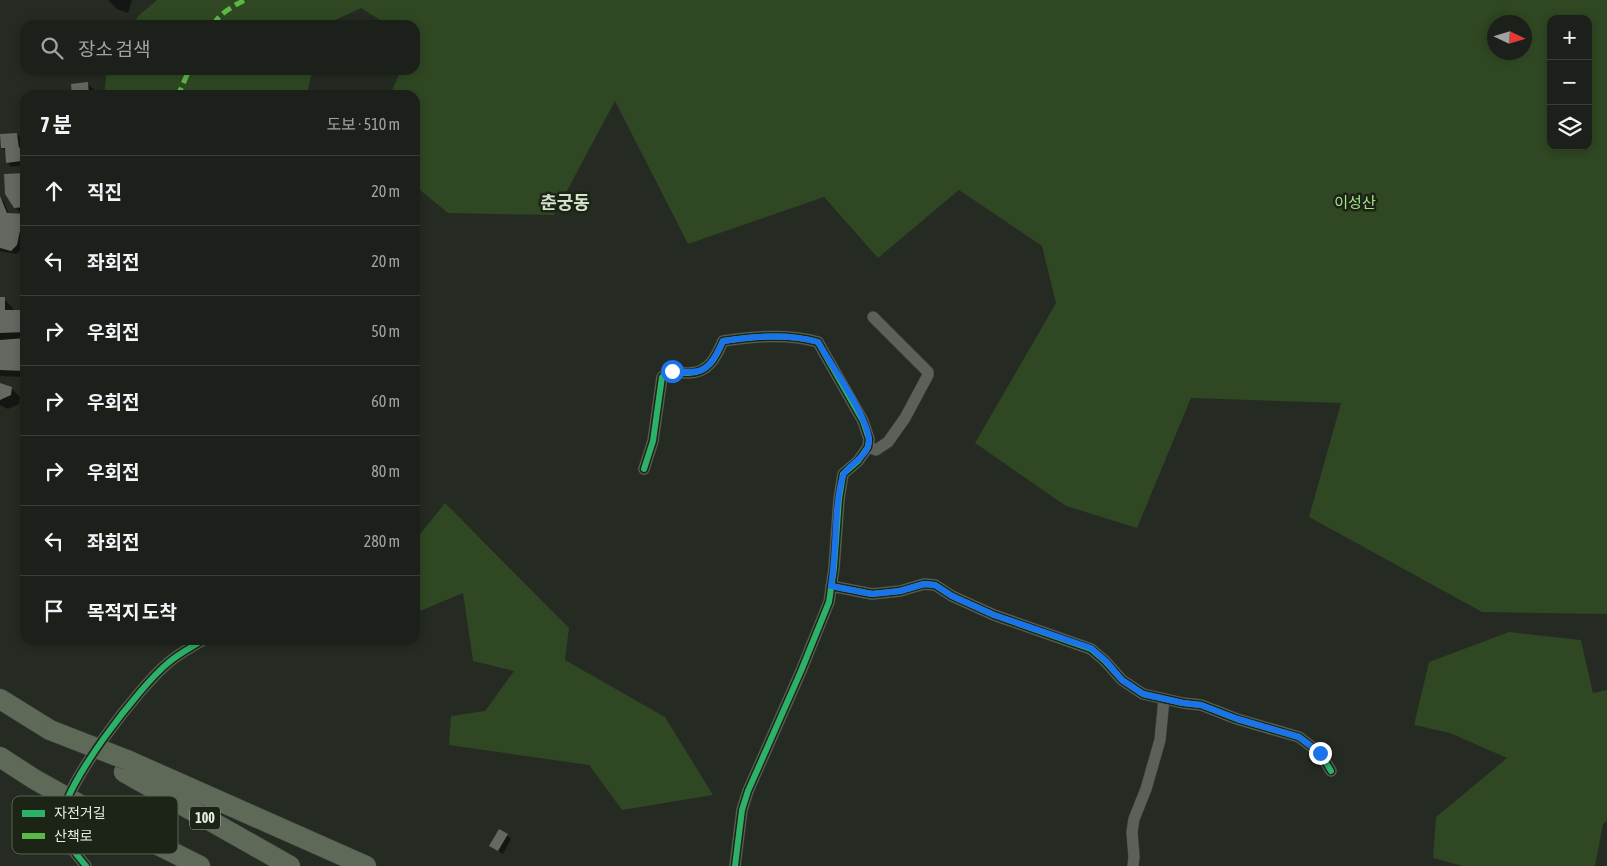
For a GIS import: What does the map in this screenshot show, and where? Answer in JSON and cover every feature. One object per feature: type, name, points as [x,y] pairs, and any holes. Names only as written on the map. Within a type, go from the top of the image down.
[{"type":"highway","name":"100","points":[[0,699],[50,730],[123,765],[174,796]]},
{"type":"highway","points":[[0,757],[64,796]]},
{"type":"highway","points":[[123,765],[366,866]]},
{"type":"highway","name":"100","points":[[178,798],[290,866]]},
{"type":"highway","points":[[176,854],[200,866]]},
{"type":"street","points":[[868,447],[876,450],[888,442],[905,418],[928,375],[928,372],[873,317]]},
{"type":"street","points":[[644,470],[653,441],[662,377],[672,371],[689,373],[702,371],[714,361],[723,341],[752,337],[805,338],[818,342],[863,421],[869,439],[868,447],[858,461],[843,474],[838,499],[834,568],[829,602],[748,791],[742,810],[735,866]]},
{"type":"street","points":[[831,586],[872,594],[900,591],[924,584],[935,585],[952,596],[994,615],[1091,648],[1106,661],[1122,680],[1143,694],[1201,705],[1238,719],[1299,737],[1320,753],[1331,771]]},
{"type":"street","points":[[68,796],[80,773],[144,689],[168,663],[195,645]]},
{"type":"street","points":[[1133,866],[1132,832],[1134,819],[1146,789],[1160,740],[1164,699]]},
{"type":"street","points":[[76,854],[86,866]]},
{"type":"green space","name":"이성산","points":[[157,0],[1607,0],[1607,614],[1482,612],[1309,517],[1341,403],[1191,398],[1137,528],[1066,506],[975,443],[1056,303],[1042,246],[959,190],[878,258],[824,197],[688,244],[615,101],[554,215],[448,213],[420,190],[420,90],[392,90],[399,75],[420,75],[420,20],[380,20],[361,8],[335,20],[136,20]]},
{"type":"green space","points":[[106,75],[311,75],[308,90],[105,90]]},
{"type":"green space","points":[[445,503],[569,628],[565,660],[665,717],[713,795],[622,810],[589,765],[449,745],[451,716],[485,711],[514,671],[473,661],[463,593],[420,611],[421,533]]},
{"type":"green space","points":[[1509,632],[1581,640],[1593,693],[1607,690],[1607,821],[1603,824],[1595,866],[1463,866],[1433,858],[1436,817],[1507,758],[1450,733],[1414,725],[1429,662]]},
{"type":"building","points":[[88,82],[89,90],[72,90],[71,84]]},
{"type":"building","points":[[17,133],[20,161],[6,163],[5,148],[1,148],[0,134]]},
{"type":"building","points":[[20,173],[20,207],[14,208],[5,194],[4,174]]},
{"type":"building","points":[[0,196],[7,213],[20,214],[20,231],[17,245],[11,251],[0,248]]},
{"type":"building","points":[[0,297],[5,297],[5,310],[20,310],[20,332],[0,333]]},
{"type":"building","points":[[20,338],[20,371],[0,370],[0,340]]},
{"type":"building","points":[[0,383],[12,387],[11,395],[0,400]]},
{"type":"building","points":[[499,829],[508,834],[498,851],[489,846]]},
{"type":"marked path","points":[[217,20],[231,7],[245,0]]},
{"type":"marked path","points":[[180,90],[187,75]]},
{"type":"cycle path","points":[[644,469],[653,441],[662,377],[672,372],[688,373],[701,370],[711,363],[723,341],[735,339],[783,336],[818,342],[863,421],[869,439],[868,447],[858,461],[843,474],[829,602],[748,791],[742,810],[735,866]]},
{"type":"cycle path","points":[[831,586],[872,594],[900,591],[924,584],[935,585],[952,596],[994,615],[1091,649],[1122,680],[1143,694],[1201,705],[1237,719],[1299,737],[1320,753],[1331,771]]},
{"type":"cycle path","points":[[69,796],[88,761],[104,737],[140,692],[172,660],[195,645]]},
{"type":"cycle path","points":[[77,854],[86,866]]},
{"type":"district","name":"춘궁동","points":[[565,202]]},
{"type":"route","points":[[672,371],[689,373],[702,371],[714,361],[723,341],[752,337],[786,337],[805,338],[818,342],[852,400],[863,421],[869,439],[868,447],[858,461],[843,474],[838,499],[834,568],[831,586],[872,594],[900,591],[924,584],[935,585],[952,596],[994,615],[1091,648],[1106,661],[1122,680],[1143,694],[1201,705],[1238,719],[1299,737],[1320,753]]}]
